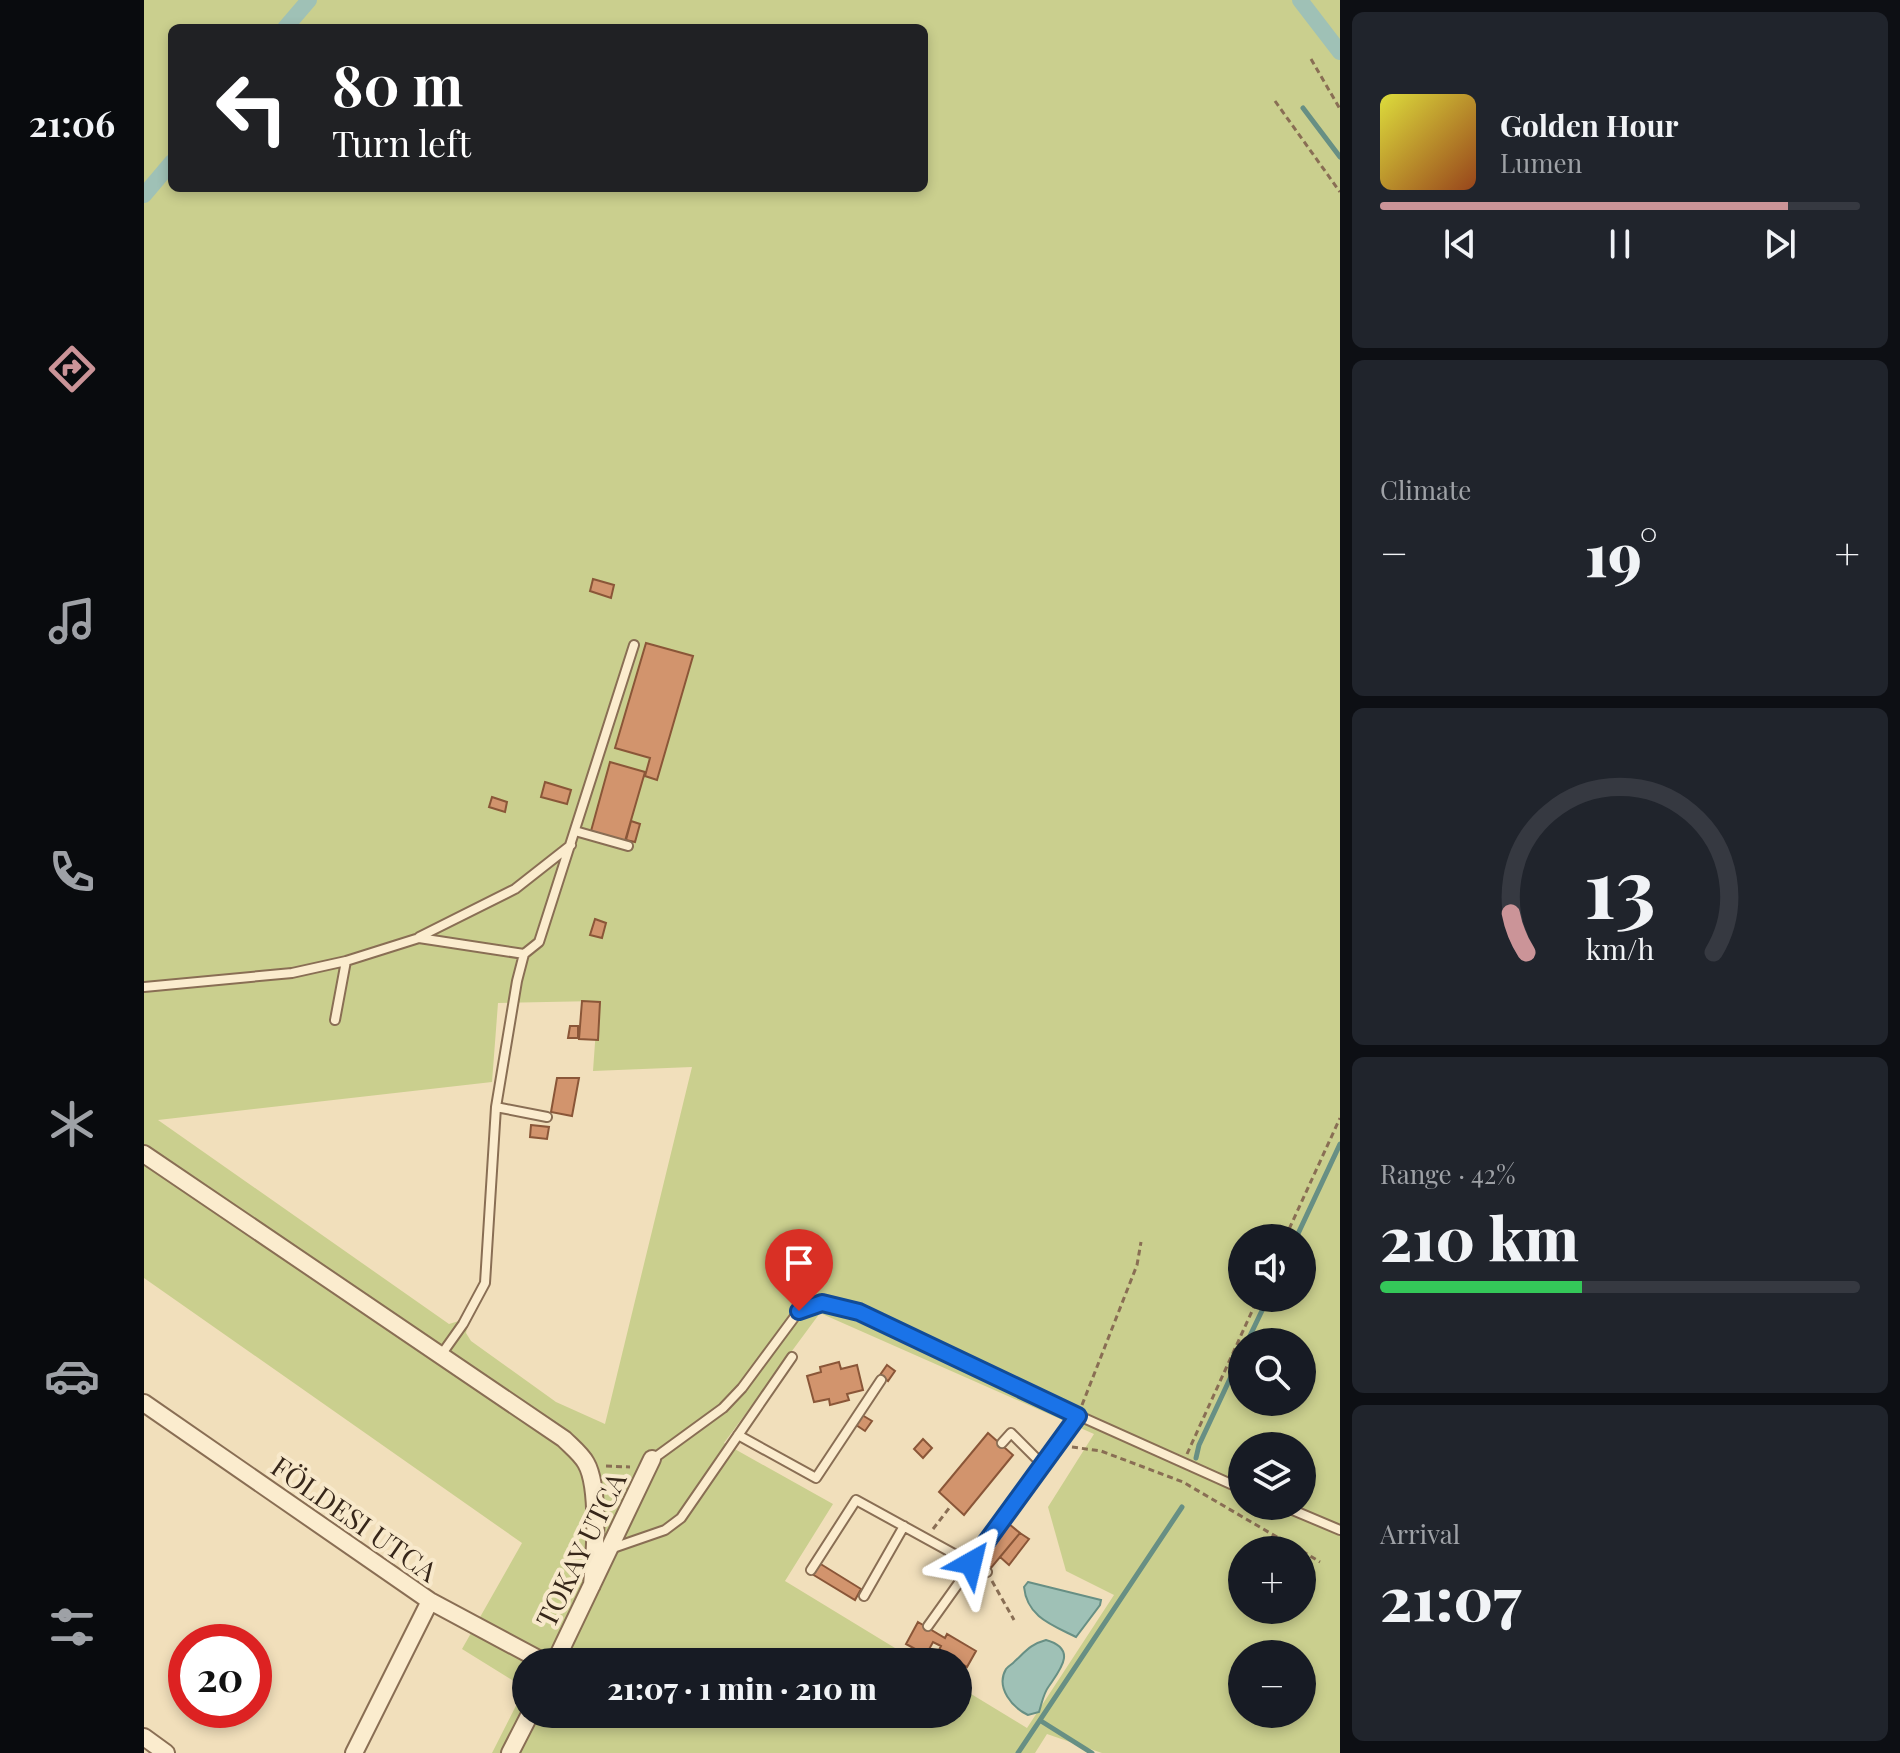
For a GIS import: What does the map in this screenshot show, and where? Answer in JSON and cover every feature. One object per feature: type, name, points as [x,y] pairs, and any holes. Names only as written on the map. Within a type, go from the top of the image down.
[{"type":"street","points":[[144,1154],[564,1439],[579,1453],[591,1474],[593,1487],[596,1552],[592,1585]]},
{"type":"street","name":"FÖLDESI UTCA","points":[[144,1403],[430,1601],[518,1648]]},
{"type":"street","name":"TOKAY UTCA","points":[[562,1648],[652,1459]]},
{"type":"street","points":[[354,1753],[430,1601]]},
{"type":"street","points":[[510,1753],[523,1728]]},
{"type":"street","points":[[144,1737],[166,1753]]},
{"type":"lane","points":[[440,1356],[463,1324],[485,1283],[496,1107],[524,954],[539,942],[634,645]]},
{"type":"lane","points":[[575,831],[628,846]]},
{"type":"lane","points":[[144,987],[292,973],[346,961],[419,938],[515,889],[571,844]]},
{"type":"lane","points":[[419,938],[524,954]]},
{"type":"lane","points":[[335,1020],[346,961]]},
{"type":"lane","points":[[496,1107],[547,1117]]},
{"type":"lane","points":[[652,1459],[723,1408],[742,1388],[793,1318],[805,1307],[822,1303],[859,1312],[1228,1483]]},
{"type":"lane","points":[[610,1549],[674,1525],[792,1357]]},
{"type":"lane","points":[[738,1435],[816,1478],[881,1380]]},
{"type":"lane","points":[[928,1626],[1078,1416]]},
{"type":"lane","points":[[1002,1443],[1011,1433],[1044,1466]]},
{"type":"lane","points":[[811,1570],[856,1500],[987,1572]]},
{"type":"lane","points":[[1316,1520],[1340,1530]]},
{"type":"lane","points":[[864,1596],[904,1526]]},
{"type":"path","points":[[1311,59],[1340,109]]},
{"type":"path","points":[[1275,101],[1340,192]]},
{"type":"path","points":[[1291,1224],[1340,1118]]},
{"type":"path","points":[[1078,1416],[1137,1265],[1141,1242]]},
{"type":"path","points":[[1182,1464],[1252,1312]]},
{"type":"path","points":[[1057,1447],[1101,1451],[1183,1482],[1275,1536]]},
{"type":"path","points":[[579,1453],[612,1468],[628,1468],[652,1459]]},
{"type":"path","points":[[926,1538],[950,1507]]},
{"type":"path","points":[[1316,1560],[1320,1562]]},
{"type":"path","points":[[987,1572],[1014,1620]]},
{"type":"green space","points":[[144,0],[1340,0],[1340,1753],[1102,1753],[1047,1734],[1035,1753],[492,1753],[512,1714],[512,1728],[972,1728],[972,1695],[1027,1728],[1114,1595],[1066,1571],[1048,1507],[1094,1434],[820,1313],[724,1443],[833,1504],[785,1581],[895,1648],[512,1648],[512,1680],[462,1649],[522,1543],[144,1278]],"holes":[[[598,1001],[593,1071],[692,1067],[605,1424],[556,1402],[471,1341],[466,1333],[467,1328],[459,1321],[449,1324],[158,1120],[492,1082],[498,1003]]]},
{"type":"water","points":[[1028,1582],[1101,1600],[1100,1605],[1076,1637],[1035,1613],[1026,1597],[1024,1587]]},
{"type":"water","points":[[1046,1640],[1062,1649],[1064,1660],[1045,1692],[1039,1712],[1028,1715],[1007,1696],[1003,1676],[1007,1668],[1026,1651]]},
{"type":"building","points":[[593,579],[614,585],[611,598],[590,591]]},
{"type":"building","points":[[646,643],[693,656],[657,780],[645,776],[650,758],[615,748]]},
{"type":"building","points":[[610,762],[645,772],[625,841],[591,831]]},
{"type":"building","points":[[545,782],[571,790],[567,804],[541,797]]},
{"type":"building","points":[[492,797],[507,802],[505,812],[489,807]]},
{"type":"building","points":[[631,821],[640,824],[635,842],[626,840]]},
{"type":"building","points":[[595,919],[606,923],[602,938],[590,935]]},
{"type":"building","points":[[582,1001],[600,1002],[598,1040],[579,1039]]},
{"type":"building","points":[[570,1026],[578,1026],[578,1038],[568,1038]]},
{"type":"building","points":[[557,1078],[579,1078],[572,1116],[551,1112]]},
{"type":"building","points":[[531,1125],[549,1127],[547,1139],[530,1137]]},
{"type":"building","points":[[839,1362],[841,1369],[857,1365],[863,1390],[847,1394],[849,1400],[830,1405],[829,1399],[814,1402],[807,1376],[821,1372],[820,1367]]},
{"type":"building","points":[[887,1365],[895,1371],[888,1381],[880,1375]]},
{"type":"building","points":[[862,1415],[872,1421],[865,1431],[856,1425]]},
{"type":"building","points":[[988,1433],[1013,1455],[964,1515],[939,1492]]},
{"type":"building","points":[[923,1439],[932,1448],[923,1458],[914,1449]]},
{"type":"building","points":[[1009,1524],[1020,1533],[991,1568],[980,1560]]},
{"type":"building","points":[[1020,1533],[1029,1539],[1009,1565],[1000,1557]]},
{"type":"building","points":[[819,1563],[861,1589],[855,1600],[812,1574]]},
{"type":"building","points":[[918,1622],[945,1638],[947,1634],[971,1648],[940,1648],[933,1642],[930,1648],[913,1648],[906,1644]]},
{"type":"waterway","points":[[288,24],[309,0]]},
{"type":"waterway","points":[[1300,0],[1340,52]]},
{"type":"waterway","points":[[1303,108],[1340,157]]},
{"type":"waterway","points":[[144,195],[168,167]]},
{"type":"waterway","points":[[1303,1224],[1340,1144]]},
{"type":"waterway","points":[[1254,1328],[1261,1312]]},
{"type":"waterway","points":[[1196,1458],[1228,1383]]},
{"type":"waterway","points":[[1018,1753],[1182,1507]]},
{"type":"waterway","points":[[1041,1721],[1092,1753]]},
{"type":"route","points":[[799,1311],[822,1303],[859,1312],[1078,1416],[971,1563]]}]
